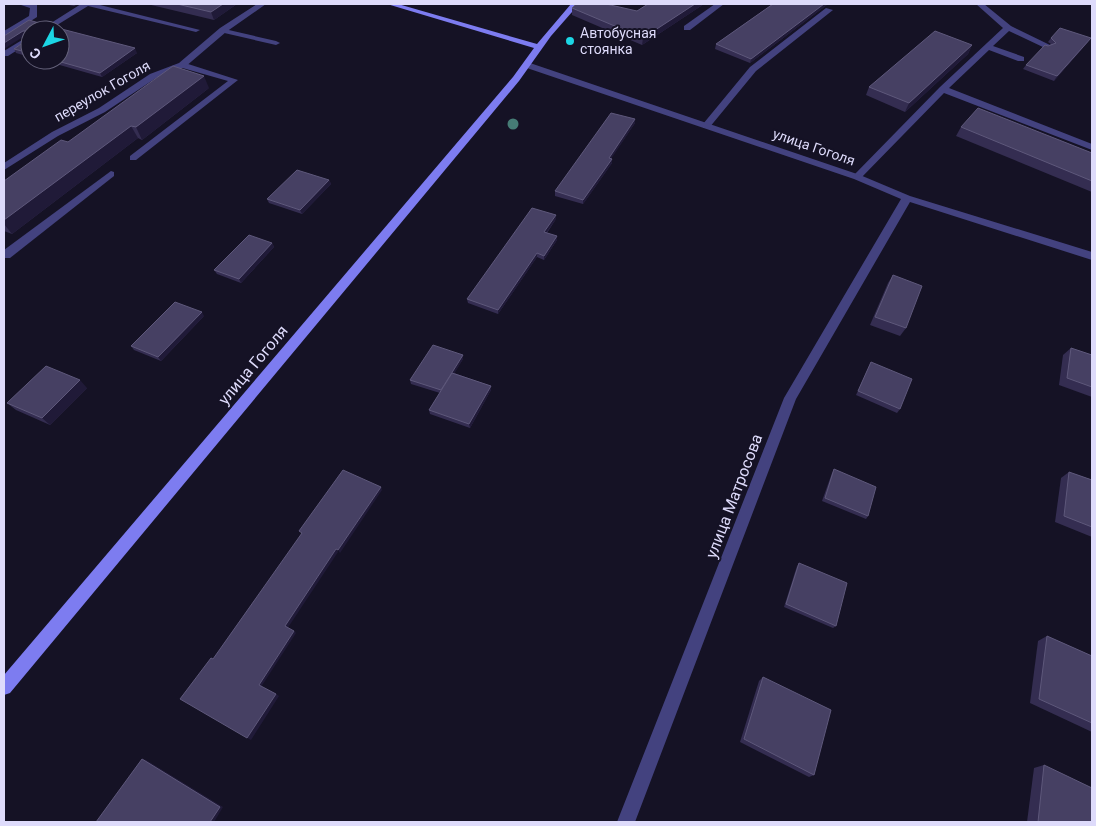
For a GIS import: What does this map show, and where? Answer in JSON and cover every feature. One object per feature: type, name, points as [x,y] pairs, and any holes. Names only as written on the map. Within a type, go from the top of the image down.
[{"type":"main road","points":[[391,4],[516,39],[538,47]]},
{"type":"main road","name":"улица Гоголя","points":[[4,687],[527,65],[538,47],[575,4]]},
{"type":"street","points":[[6,33],[33,17],[34,6],[22,4]]},
{"type":"street","points":[[61,20],[87,4],[196,30]]},
{"type":"street","name":"переулок Гоголя","points":[[4,167],[55,134],[102,110],[153,76],[182,65],[223,30],[262,4]]},
{"type":"street","points":[[686,28],[720,4]]},
{"type":"street","points":[[980,4],[1008,28],[1048,46]]},
{"type":"street","points":[[706,126],[753,69],[829,10]]},
{"type":"street","points":[[857,177],[943,89],[1008,28]]},
{"type":"street","points":[[223,30],[276,44]]},
{"type":"street","points":[[5,54],[20,45]]},
{"type":"street","points":[[988,47],[1021,59]]},
{"type":"street","points":[[133,158],[234,80],[182,65]]},
{"type":"street","name":"улица Гоголя","points":[[527,65],[857,177],[907,198],[1092,256]]},
{"type":"street","points":[[943,89],[1092,147]]},
{"type":"street","points":[[4,254],[6,255],[111,174]]},
{"type":"street","name":"улица Матросова","points":[[626,822],[790,398],[907,198]]},
{"type":"building","points":[[177,4],[223,4],[211,12]]},
{"type":"building","points":[[576,4],[606,4],[637,11],[648,4],[695,4],[643,38],[572,8]]},
{"type":"building","points":[[773,4],[824,4],[751,59],[716,44]]},
{"type":"building","points":[[20,26],[20,33],[4,43],[4,36]]},
{"type":"building","points":[[1060,28],[1091,38],[1057,76],[1026,65],[1045,45],[1048,46],[1056,43],[1051,38]]},
{"type":"building","points":[[70,31],[135,48],[100,73],[70,65]]},
{"type":"building","points":[[935,31],[972,45],[909,103],[869,87]]},
{"type":"building","points":[[20,45],[20,50],[14,49]]},
{"type":"building","points":[[173,66],[204,76],[136,127],[131,126],[4,220],[4,181],[61,140],[68,142]]},
{"type":"building","points":[[978,108],[1092,153],[1092,181],[961,127]]},
{"type":"building","points":[[611,113],[635,119],[609,158],[612,159],[583,200],[555,191]]},
{"type":"building","points":[[297,170],[329,180],[300,210],[267,199]]},
{"type":"building","points":[[532,208],[556,215],[544,232],[557,236],[544,256],[537,253],[498,310],[467,299]]},
{"type":"building","points":[[249,235],[272,243],[239,279],[214,270]]},
{"type":"building","points":[[893,275],[922,286],[906,328],[875,317]]},
{"type":"building","points":[[175,302],[202,312],[158,357],[131,346]]},
{"type":"building","points":[[433,345],[463,355],[441,390],[410,380]]},
{"type":"building","points":[[1071,348],[1092,355],[1092,387],[1067,378]]},
{"type":"building","points":[[871,362],[912,379],[900,409],[858,391]]},
{"type":"building","points":[[46,366],[80,380],[42,418],[7,403]]},
{"type":"building","points":[[452,373],[491,386],[469,424],[429,410]]},
{"type":"building","points":[[834,469],[876,487],[868,516],[825,498]]},
{"type":"building","points":[[343,470],[381,487],[338,550],[336,549],[285,626],[294,631],[259,685],[276,694],[247,738],[180,699],[211,658],[213,659],[302,533],[299,531]]},
{"type":"building","points":[[1069,472],[1092,480],[1092,527],[1064,516]]},
{"type":"building","points":[[799,563],[847,583],[836,626],[786,604]]},
{"type":"building","points":[[1047,636],[1092,656],[1092,723],[1039,699]]},
{"type":"building","points":[[763,677],[831,710],[814,775],[744,739]]},
{"type":"building","points":[[142,759],[220,807],[210,822],[96,822]]},
{"type":"building","points":[[1044,765],[1092,788],[1092,822],[1038,822]]},
{"type":"place","name":"Автобусная стоянка","points":[[570,41]]}]
